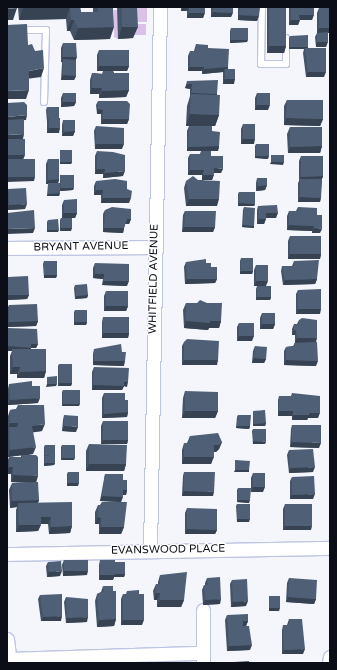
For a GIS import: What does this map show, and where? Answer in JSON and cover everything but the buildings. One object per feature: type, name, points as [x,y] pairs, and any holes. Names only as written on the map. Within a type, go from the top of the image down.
[{"type":"street","name":"WHITFIELD AVENUE","points":[[150,550],[160,7]]},
{"type":"street","name":"BRYANT AVENUE","points":[[7,248],[155,247]]},
{"type":"street","name":"EVANSWOOD PLACE","points":[[7,554],[150,550],[330,548]]},
{"type":"street","points":[[7,639],[9,660],[203,658],[203,610]]},
{"type":"street","points":[[329,663],[330,657]]},
{"type":"lane","points":[[262,7],[262,64],[286,64],[286,28]]},
{"type":"lane","points":[[7,30],[46,30],[44,102]]},
{"type":"shaded area","points":[[133,7],[147,7],[147,22],[133,22]]},
{"type":"shaded area","points":[[114,10],[118,10],[118,39],[114,37]]},
{"type":"shaded area","points":[[133,24],[146,24],[146,35],[133,35]]}]
